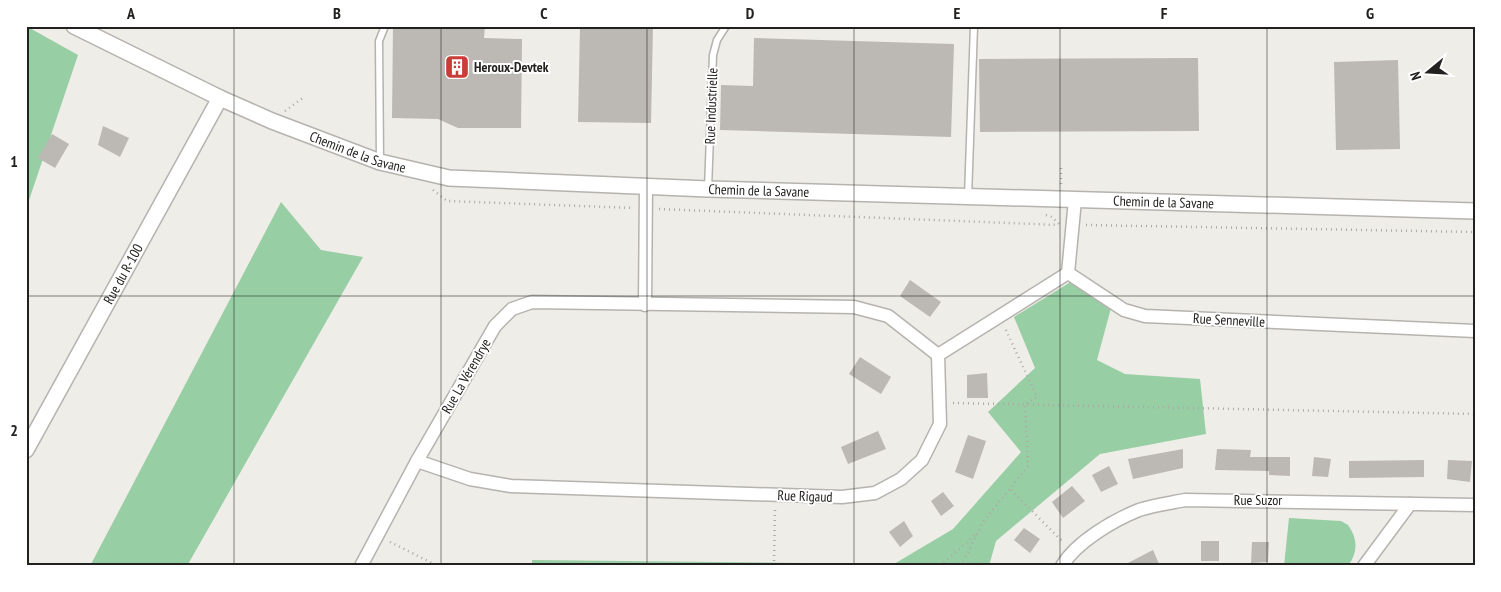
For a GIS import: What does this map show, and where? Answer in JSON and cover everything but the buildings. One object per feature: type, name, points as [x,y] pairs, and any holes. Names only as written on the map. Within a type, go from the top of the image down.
[{"type":"street","name":"Chemin de la Savane","points":[[74,26],[220,98],[272,121],[380,162],[449,178],[708,189],[1475,211]]},
{"type":"street","name":"Rue du R-100","points":[[26,450],[220,98]]},
{"type":"street","points":[[645,305],[646,186]]},
{"type":"street","points":[[938,355],[1068,273],[1075,200]]},
{"type":"street","name":"Rue Senneville","points":[[1068,273],[1124,310],[1145,316],[1475,331]]},
{"type":"street","name":"Rue La Vérendrye","points":[[361,566],[417,461],[494,326],[512,309],[532,302],[645,305],[854,306],[888,316],[938,355]]},
{"type":"street","name":"Rue Rigaud","points":[[417,461],[470,479],[511,486],[842,497],[875,493],[901,479],[922,460],[940,424],[938,355]]},
{"type":"street","name":"Rue Suzor","points":[[1062,566],[1073,552],[1095,533],[1140,510],[1185,500],[1301,500],[1475,505]]},
{"type":"street","points":[[1364,566],[1410,504]]},
{"type":"lane","points":[[380,162],[379,41],[386,26]]},
{"type":"lane","name":"Rue Industrielle","points":[[708,189],[713,55],[717,40],[726,26]]},
{"type":"lane","points":[[968,197],[974,26]]},
{"type":"path","points":[[272,121],[304,97]]},
{"type":"path","points":[[1060,188],[1061,164]]},
{"type":"path","points":[[421,171],[435,193],[447,202],[1060,225],[1052,217],[1043,214]]},
{"type":"path","points":[[1086,225],[1475,232]]},
{"type":"path","points":[[1000,317],[1037,397],[1025,404]]},
{"type":"path","points":[[939,402],[1475,414]]},
{"type":"path","points":[[961,566],[984,522],[1028,466],[1025,404]]},
{"type":"path","points":[[1011,490],[1073,552]]},
{"type":"path","points":[[774,566],[776,495]]},
{"type":"path","points":[[940,566],[978,532]]},
{"type":"path","points":[[378,536],[438,566]]},
{"type":"green space","points":[[26,26],[78,55],[26,209]]},
{"type":"green space","points":[[281,202],[321,250],[363,257],[187,566],[90,566]]},
{"type":"green space","points":[[1077,278],[1111,308],[1097,360],[1125,374],[1200,379],[1206,434],[1100,454],[996,541],[989,566],[532,566],[532,560],[894,564],[953,529],[1021,452],[988,412],[1035,368],[1014,317]]},
{"type":"green space","points":[[1289,518],[1341,521],[1348,525],[1354,535],[1356,546],[1354,556],[1348,566],[1284,566]]},
{"type":"place","name":"Heroux-Devtek","points":[[457,67]]}]
